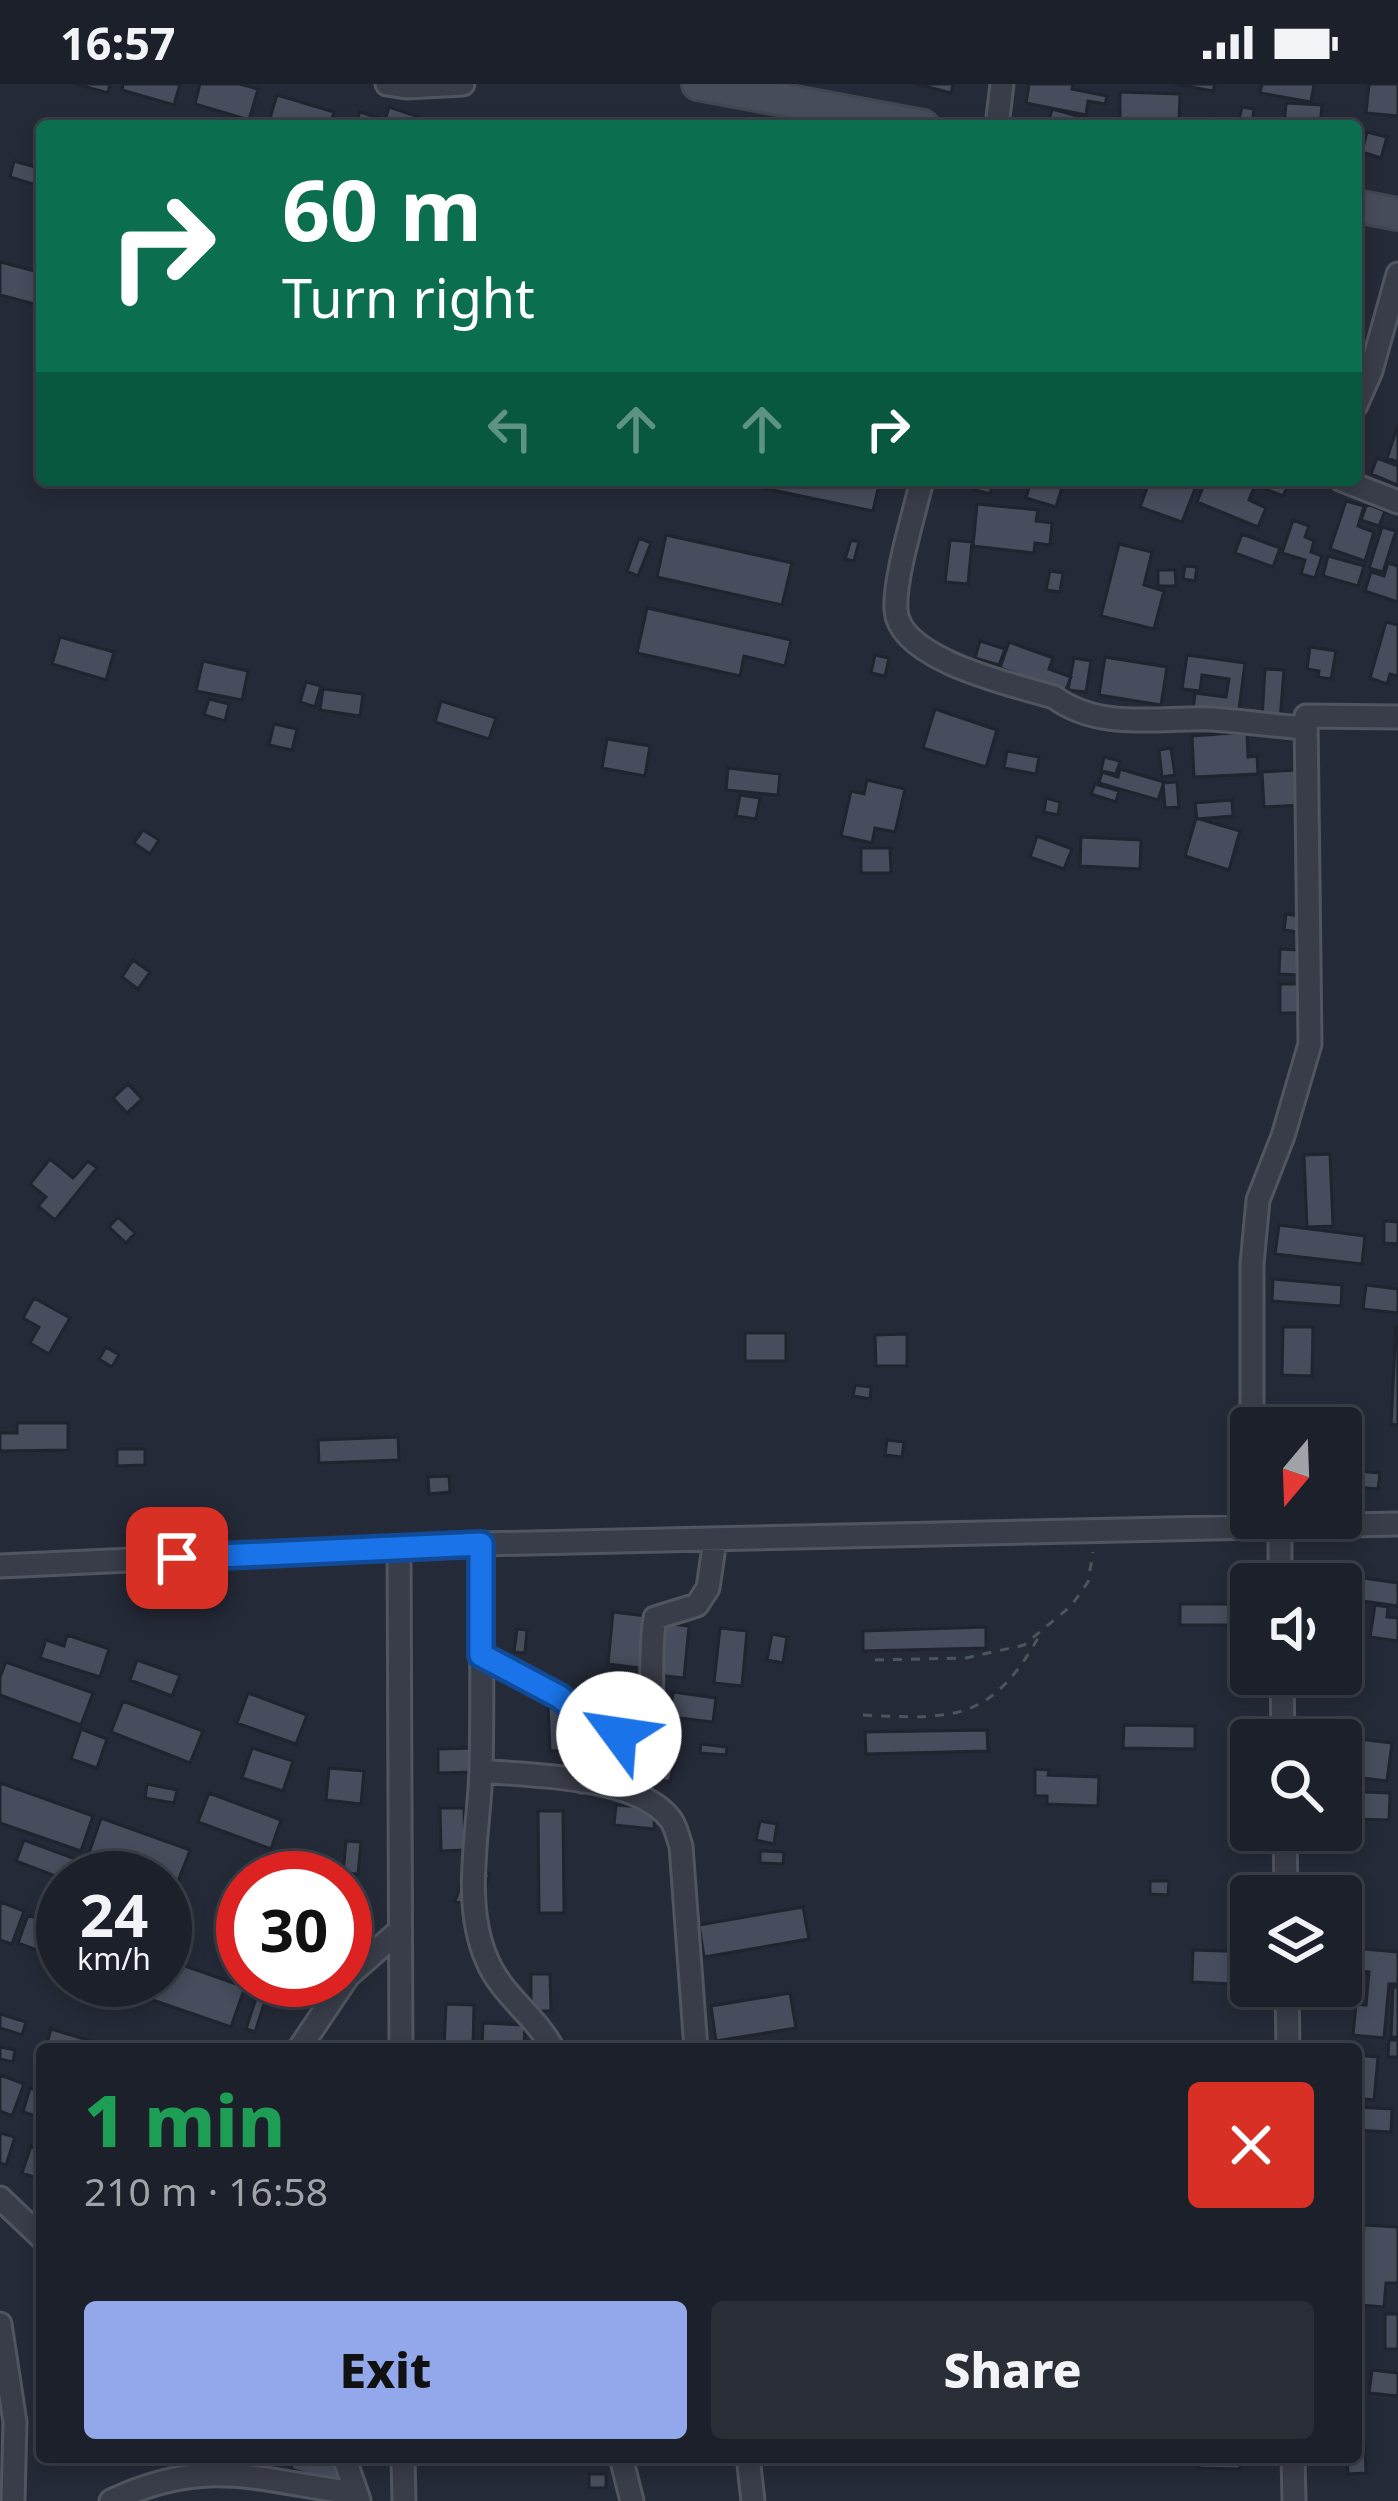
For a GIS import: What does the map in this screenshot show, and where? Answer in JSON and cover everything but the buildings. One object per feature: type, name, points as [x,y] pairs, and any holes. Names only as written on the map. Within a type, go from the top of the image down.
[{"type":"main road","points":[[698,84],[891,120]]},
{"type":"main road","points":[[1362,207],[1398,214]]},
{"type":"street","points":[[387,84],[463,84]]},
{"type":"street","points":[[998,120],[1002,84]]},
{"type":"street","points":[[1362,391],[1398,274]]},
{"type":"street","points":[[921,486],[895,606],[904,635],[932,655],[1054,697],[1070,709],[1109,718],[1162,723],[1212,719],[1306,728]]},
{"type":"street","points":[[1357,486],[1398,502]]},
{"type":"street","points":[[1252,1407],[1252,1264],[1258,1200],[1310,1044],[1306,716],[1398,716]]},
{"type":"street","points":[[1362,1525],[1398,1524]]},
{"type":"street","points":[[0,1566],[481,1544],[1230,1528]]},
{"type":"street","points":[[481,1655],[560,1697],[593,1723],[619,1734],[647,1735],[655,1618],[697,1605],[708,1588],[715,1540]]},
{"type":"street","points":[[481,1544],[478,1933],[487,1961],[510,1999],[548,2043]]},
{"type":"street","points":[[399,1549],[401,2043]]},
{"type":"street","points":[[582,1781],[593,1723]]},
{"type":"street","points":[[481,1771],[582,1781],[628,1791],[672,1822],[681,1846],[696,2043]]},
{"type":"street","points":[[302,2043],[348,1976],[399,1931]]},
{"type":"street","points":[[1287,2007],[1288,2043]]},
{"type":"street","points":[[0,2198],[36,2233]]},
{"type":"street","points":[[0,2324],[16,2422],[13,2501]]},
{"type":"street","points":[[262,2463],[285,2480]]},
{"type":"street","points":[[346,2463],[358,2498]]},
{"type":"street","points":[[403,2463],[404,2501]]},
{"type":"street","points":[[622,2463],[632,2501]]},
{"type":"street","points":[[749,2463],[753,2501]]},
{"type":"street","points":[[1293,2463],[1294,2501]]},
{"type":"street","points":[[112,2501],[142,2486],[212,2473],[285,2480],[382,2501]]},
{"type":"path","points":[[875,1660],[966,1658],[1024,1645],[1071,1606],[1088,1582],[1095,1532]]},
{"type":"path","points":[[863,1715],[928,1718],[972,1710],[1004,1689],[1043,1629]]},
{"type":"route","points":[[177,1558],[481,1544],[481,1655],[619,1734]]}]
